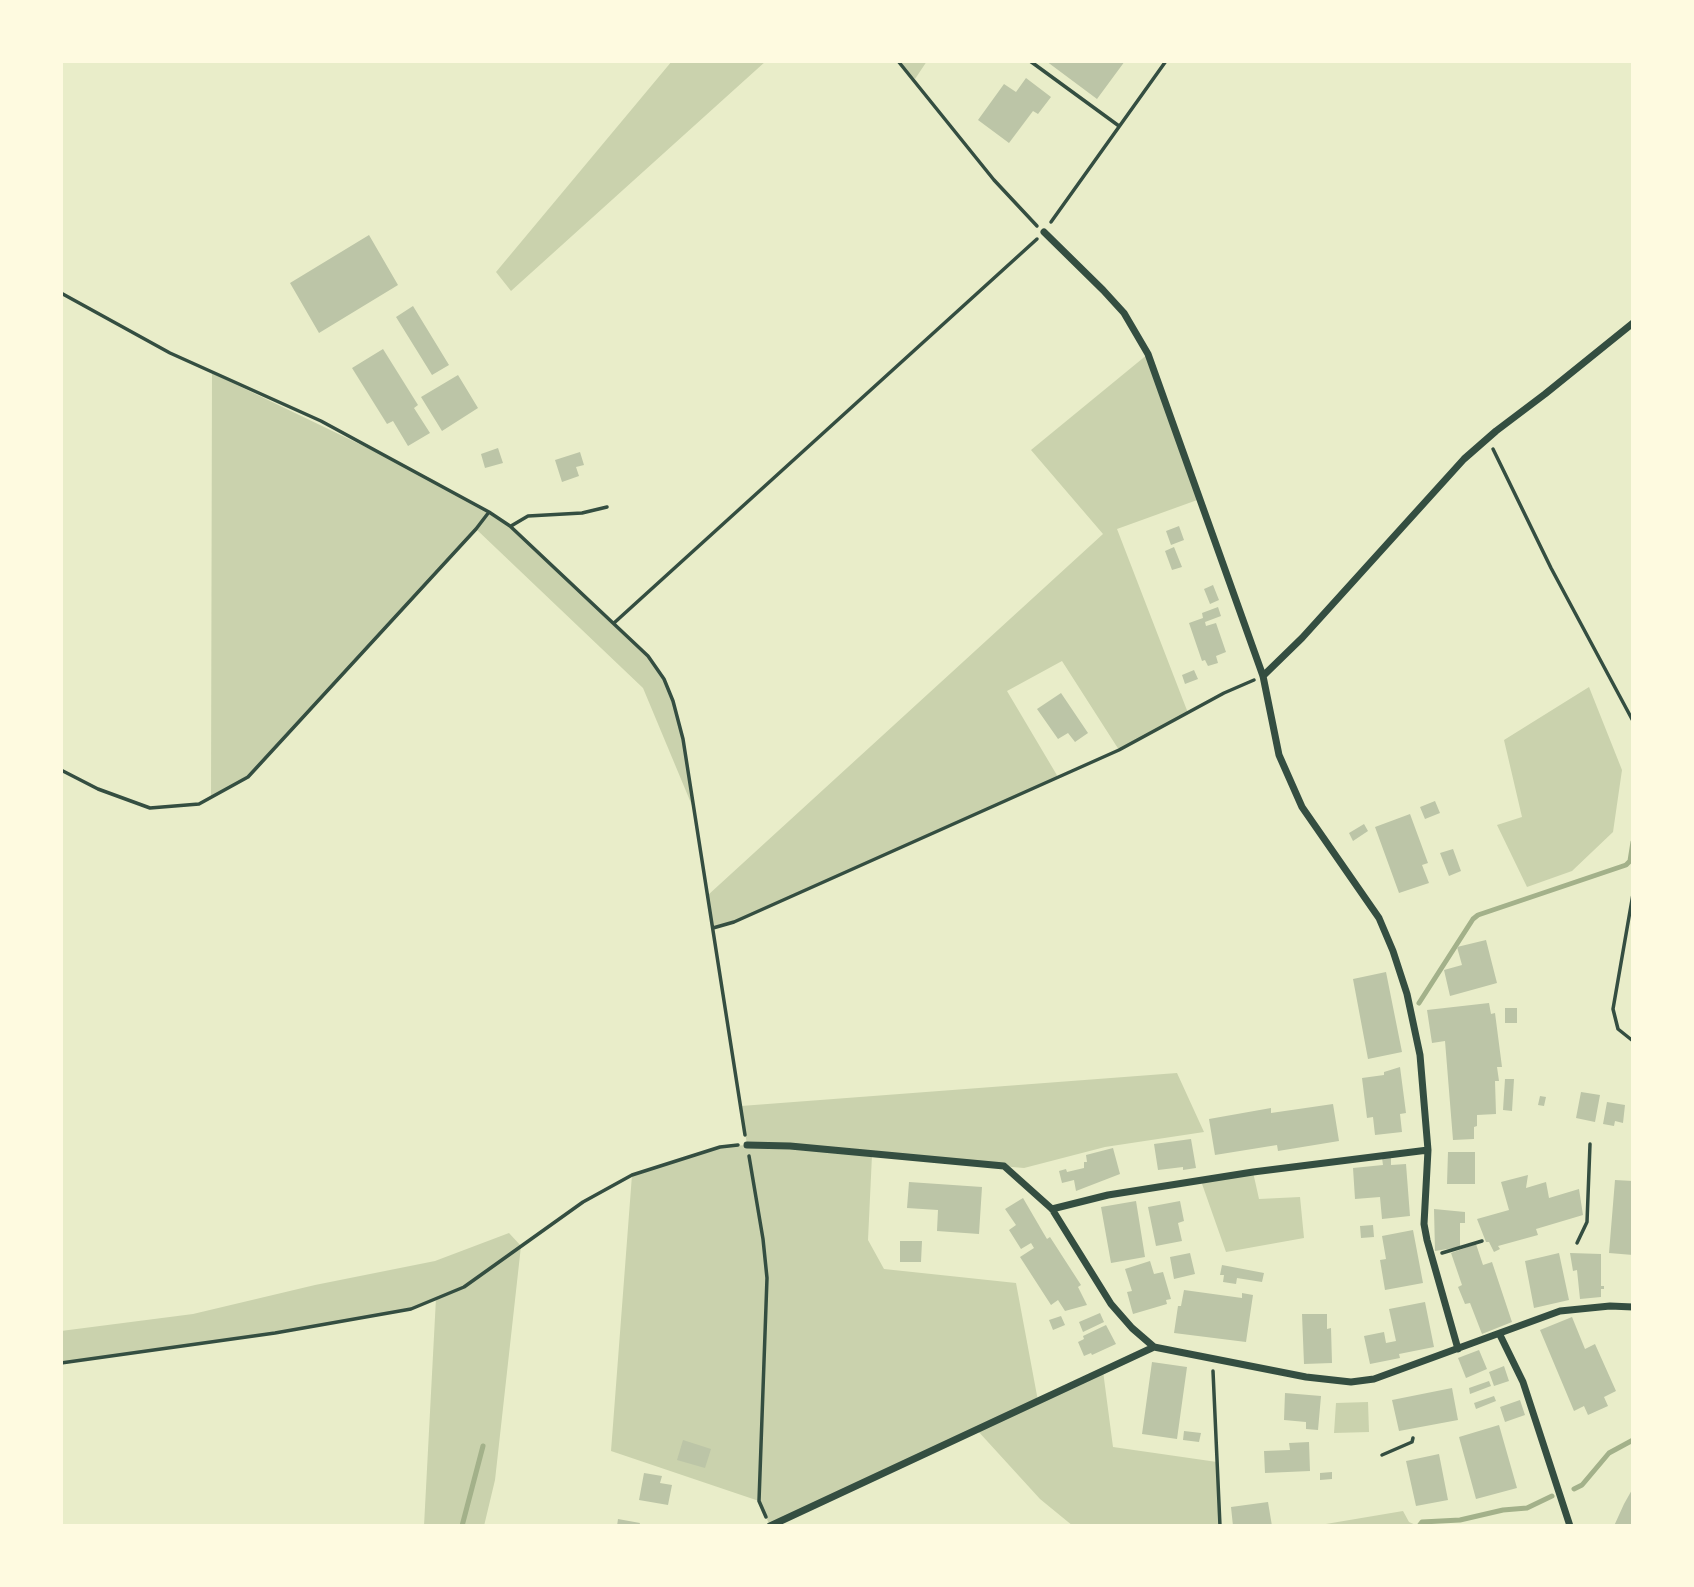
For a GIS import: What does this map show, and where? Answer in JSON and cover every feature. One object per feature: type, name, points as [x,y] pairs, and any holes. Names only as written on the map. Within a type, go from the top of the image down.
[{"type":"street","points":[[1044,232],[1124,313],[1148,354],[1263,676],[1279,755],[1302,807],[1379,918],[1394,951],[1407,994],[1420,1055],[1428,1150],[1424,1224],[1430,1256],[1458,1349]]},
{"type":"street","points":[[1263,676],[1302,638],[1464,459],[1633,324]]},
{"type":"street","points":[[747,1144],[1004,1166],[1052,1209],[1111,1304],[1132,1328],[1154,1347],[1293,1375],[1351,1382],[1374,1379],[1560,1311],[1576,1308],[1633,1307]]},
{"type":"street","points":[[1052,1209],[1108,1195],[1254,1172],[1428,1150]]},
{"type":"street","points":[[1500,1335],[1523,1382],[1570,1526]]},
{"type":"street","points":[[770,1526],[1154,1347]]},
{"type":"path","points":[[898,61],[994,180],[1044,232]]},
{"type":"path","points":[[1030,61],[1119,126]]},
{"type":"path","points":[[614,623],[1044,232],[1166,61]]},
{"type":"path","points":[[61,293],[170,353],[321,422],[432,479],[489,512],[510,526],[614,623],[648,656],[664,679],[673,701],[690,777],[761,1228],[767,1278],[759,1501],[770,1526]]},
{"type":"path","points":[[1488,438],[1552,568],[1633,721]]},
{"type":"path","points":[[510,526],[528,516],[582,513],[607,507]]},
{"type":"path","points":[[61,770],[98,789],[150,808],[199,804],[248,777],[489,512]]},
{"type":"path","points":[[713,928],[734,922],[1119,750],[1224,693],[1263,676]]},
{"type":"path","points":[[1633,894],[1613,1009],[1618,1030],[1633,1041]]},
{"type":"path","points":[[61,1363],[275,1333],[411,1309],[464,1287],[583,1202],[632,1175],[720,1147],[747,1144]]},
{"type":"path","points":[[1577,1243],[1587,1222],[1590,1144]]},
{"type":"path","points":[[1430,1256],[1482,1241]]},
{"type":"path","points":[[1213,1381],[1220,1526]]},
{"type":"path","points":[[1382,1455],[1412,1442],[1413,1438]]},
{"type":"green space","points":[[672,61],[766,61],[511,291],[496,272]]},
{"type":"green space","points":[[898,61],[927,61],[915,79]]},
{"type":"green space","points":[[1148,354],[1200,499],[1117,529],[1188,713],[1119,750],[1062,661],[1007,691],[1058,777],[734,922],[713,928],[708,895],[1103,534],[1031,450]]},
{"type":"green space","points":[[212,373],[432,479],[510,526],[648,656],[664,679],[683,739],[696,815],[643,688],[476,529],[248,777],[211,798]]},
{"type":"green space","points":[[1589,687],[1622,770],[1613,832],[1572,871],[1527,887],[1497,825],[1522,817],[1504,740]]},
{"type":"green space","points":[[1177,1073],[1204,1132],[1105,1147],[1024,1168],[872,1155],[868,1240],[884,1269],[1016,1283],[1038,1401],[1103,1371],[1113,1447],[1217,1462],[1220,1526],[1073,1526],[1040,1499],[977,1430],[770,1526],[759,1501],[611,1451],[632,1175],[720,1147],[747,1145],[741,1106]]},
{"type":"green space","points":[[1253,1172],[1259,1199],[1300,1197],[1304,1238],[1226,1252],[1201,1181]]},
{"type":"green space","points":[[509,1233],[521,1246],[495,1480],[484,1526],[424,1526],[436,1298],[411,1309],[275,1333],[61,1363],[61,1331],[193,1314],[315,1285],[435,1261]]},
{"type":"green space","points":[[1368,1402],[1369,1432],[1334,1433],[1336,1403]]},
{"type":"green space","points":[[1403,1511],[1409,1522],[1418,1526],[1314,1526]]},
{"type":"building","points":[[1046,61],[1125,61],[1097,99]]},
{"type":"building","points":[[1026,78],[1051,97],[1038,114],[1033,111],[1009,143],[978,120],[1004,84],[1016,92]]},
{"type":"building","points":[[369,235],[398,285],[319,333],[290,283]]},
{"type":"building","points":[[413,306],[449,365],[432,375],[396,317]]},
{"type":"building","points":[[383,349],[418,405],[414,408],[430,433],[408,446],[393,421],[387,424],[352,368]]},
{"type":"building","points":[[458,375],[478,408],[442,431],[421,397]]},
{"type":"building","points":[[498,448],[503,463],[485,468],[481,454]]},
{"type":"building","points":[[580,452],[584,465],[576,467],[579,476],[562,482],[555,460]]},
{"type":"building","points":[[1179,526],[1184,540],[1171,545],[1166,531]]},
{"type":"building","points":[[1174,547],[1182,567],[1172,570],[1165,551]]},
{"type":"building","points":[[1213,585],[1219,600],[1210,604],[1204,589]]},
{"type":"building","points":[[1218,607],[1221,616],[1205,622],[1206,626],[1216,623],[1226,652],[1216,656],[1218,663],[1208,666],[1205,660],[1202,661],[1189,623],[1203,618],[1202,613]]},
{"type":"building","points":[[1194,670],[1198,679],[1185,684],[1182,675]]},
{"type":"building","points":[[1061,693],[1088,733],[1075,742],[1068,733],[1058,739],[1037,709]]},
{"type":"building","points":[[1435,801],[1440,813],[1425,819],[1420,807]]},
{"type":"building","points":[[1410,814],[1428,863],[1422,865],[1429,883],[1399,893],[1375,827]]},
{"type":"building","points":[[1364,824],[1368,831],[1353,841],[1349,833]]},
{"type":"building","points":[[1453,849],[1461,871],[1449,876],[1440,853]]},
{"type":"building","points":[[1486,940],[1497,983],[1450,996],[1444,970],[1462,965],[1457,947]]},
{"type":"building","points":[[1386,972],[1402,1052],[1368,1059],[1353,979]]},
{"type":"building","points":[[1489,1003],[1491,1014],[1495,1013],[1502,1067],[1497,1067],[1499,1081],[1495,1081],[1496,1114],[1477,1115],[1474,1139],[1453,1140],[1445,1041],[1432,1043],[1427,1010]]},
{"type":"building","points":[[1505,1008],[1517,1008],[1517,1023],[1505,1023]]},
{"type":"building","points":[[1400,1067],[1406,1113],[1400,1114],[1402,1132],[1375,1135],[1373,1117],[1367,1118],[1362,1078],[1384,1075],[1384,1072]]},
{"type":"building","points":[[1505,1079],[1514,1079],[1512,1111],[1503,1110]]},
{"type":"building","points":[[1581,1092],[1600,1095],[1595,1122],[1576,1118]]},
{"type":"building","points":[[1540,1096],[1546,1097],[1544,1106],[1538,1105]]},
{"type":"building","points":[[1607,1102],[1625,1105],[1623,1123],[1615,1121],[1614,1126],[1603,1124]]},
{"type":"building","points":[[1333,1104],[1339,1141],[1278,1151],[1277,1145],[1215,1155],[1209,1119],[1271,1108],[1271,1113]]},
{"type":"building","points":[[1191,1139],[1196,1168],[1158,1170],[1154,1144]]},
{"type":"building","points":[[1113,1148],[1120,1174],[1076,1191],[1074,1180],[1062,1183],[1059,1171],[1084,1168],[1086,1155]]},
{"type":"building","points":[[1448,1152],[1475,1152],[1475,1184],[1447,1184]]},
{"type":"building","points":[[1391,1157],[1391,1165],[1406,1164],[1410,1216],[1382,1219],[1380,1197],[1355,1199],[1353,1168],[1383,1165],[1382,1158]]},
{"type":"building","points":[[1528,1175],[1526,1188],[1546,1182],[1549,1198],[1579,1189],[1583,1215],[1536,1229],[1538,1235],[1498,1246],[1500,1249],[1494,1252],[1489,1242],[1486,1242],[1477,1219],[1509,1210],[1501,1182]]},
{"type":"building","points":[[1615,1180],[1633,1181],[1633,1255],[1609,1253]]},
{"type":"building","points":[[909,1182],[982,1187],[979,1234],[937,1231],[938,1210],[907,1208]]},
{"type":"building","points":[[1023,1198],[1047,1239],[1050,1237],[1081,1285],[1078,1287],[1087,1305],[1065,1311],[1058,1300],[1051,1305],[1020,1257],[1034,1248],[1031,1243],[1021,1249],[1009,1230],[1016,1225],[1005,1209]]},
{"type":"building","points":[[1136,1201],[1145,1257],[1111,1263],[1101,1207]]},
{"type":"building","points":[[1180,1201],[1184,1221],[1178,1223],[1182,1241],[1156,1246],[1148,1207]]},
{"type":"building","points":[[1434,1209],[1465,1212],[1465,1223],[1460,1223],[1460,1247],[1435,1251]]},
{"type":"building","points":[[1373,1225],[1374,1237],[1361,1238],[1360,1226]]},
{"type":"building","points":[[1413,1230],[1423,1283],[1385,1290],[1380,1260],[1386,1259],[1382,1236]]},
{"type":"building","points":[[900,1241],[922,1241],[921,1262],[900,1262]]},
{"type":"building","points":[[1476,1244],[1483,1265],[1492,1262],[1512,1322],[1482,1334],[1470,1303],[1465,1304],[1458,1287],[1462,1285],[1451,1253]]},
{"type":"building","points":[[1190,1253],[1195,1274],[1174,1279],[1170,1257]]},
{"type":"building","points":[[1559,1253],[1569,1300],[1534,1308],[1525,1261]]},
{"type":"building","points":[[1570,1253],[1601,1254],[1601,1286],[1604,1286],[1604,1289],[1601,1289],[1601,1297],[1580,1299],[1577,1270],[1573,1271]]},
{"type":"building","points":[[1150,1261],[1154,1274],[1163,1272],[1171,1299],[1166,1300],[1167,1304],[1133,1314],[1127,1292],[1132,1291],[1125,1269]]},
{"type":"building","points":[[1222,1265],[1264,1273],[1262,1282],[1237,1278],[1236,1284],[1223,1282],[1224,1275],[1220,1275]]},
{"type":"building","points":[[1184,1290],[1242,1298],[1242,1293],[1253,1295],[1246,1342],[1174,1333],[1178,1306],[1181,1306]]},
{"type":"building","points":[[1425,1302],[1434,1347],[1399,1354],[1400,1358],[1370,1364],[1364,1336],[1384,1332],[1386,1343],[1396,1341],[1389,1309]]},
{"type":"building","points":[[1100,1313],[1104,1322],[1083,1332],[1079,1322]]},
{"type":"building","points":[[1302,1314],[1327,1314],[1327,1329],[1331,1328],[1332,1363],[1304,1364]]},
{"type":"building","points":[[1061,1316],[1065,1325],[1053,1330],[1049,1320]]},
{"type":"building","points":[[1572,1317],[1585,1349],[1595,1344],[1616,1391],[1604,1397],[1608,1406],[1588,1415],[1584,1406],[1574,1411],[1540,1330]]},
{"type":"building","points":[[1106,1325],[1116,1344],[1084,1356],[1078,1342],[1084,1339],[1083,1336]]},
{"type":"building","points":[[1479,1350],[1487,1369],[1466,1378],[1458,1358]]},
{"type":"building","points":[[1152,1362],[1187,1367],[1177,1439],[1142,1434]]},
{"type":"building","points":[[1504,1366],[1509,1381],[1494,1386],[1489,1372]]},
{"type":"building","points":[[1489,1381],[1491,1386],[1470,1394],[1469,1388]]},
{"type":"building","points":[[1452,1388],[1458,1420],[1399,1431],[1392,1400]]},
{"type":"building","points":[[1285,1393],[1321,1396],[1318,1430],[1306,1429],[1306,1422],[1284,1420]]},
{"type":"building","points":[[1494,1396],[1496,1401],[1476,1409],[1474,1403]]},
{"type":"building","points":[[1520,1400],[1525,1415],[1505,1422],[1500,1407]]},
{"type":"building","points":[[1499,1425],[1517,1488],[1476,1499],[1459,1437]]},
{"type":"building","points":[[1184,1431],[1201,1433],[1199,1442],[1183,1440]]},
{"type":"building","points":[[683,1440],[711,1449],[705,1468],[677,1460]]},
{"type":"building","points":[[1309,1442],[1310,1471],[1265,1473],[1264,1451],[1290,1450],[1289,1443]]},
{"type":"building","points":[[1439,1454],[1448,1500],[1416,1506],[1406,1461]]},
{"type":"building","points":[[1332,1472],[1332,1479],[1320,1480],[1320,1473]]},
{"type":"building","points":[[644,1473],[662,1476],[660,1483],[672,1485],[668,1505],[639,1500]]},
{"type":"building","points":[[1633,1488],[1633,1526],[1614,1526],[1624,1504]]},
{"type":"building","points":[[1268,1502],[1272,1526],[1233,1526],[1231,1507]]},
{"type":"building","points":[[618,1519],[640,1523],[639,1526],[617,1526]]},
{"type":"waterway","points":[[1419,1003],[1478,915],[1626,865],[1630,861],[1633,842]]},
{"type":"waterway","points":[[1574,1489],[1582,1485],[1609,1453],[1633,1440]]},
{"type":"waterway","points":[[462,1526],[483,1446]]},
{"type":"waterway","points":[[1419,1526],[1422,1522],[1460,1520],[1503,1510],[1527,1508],[1552,1496]]}]
